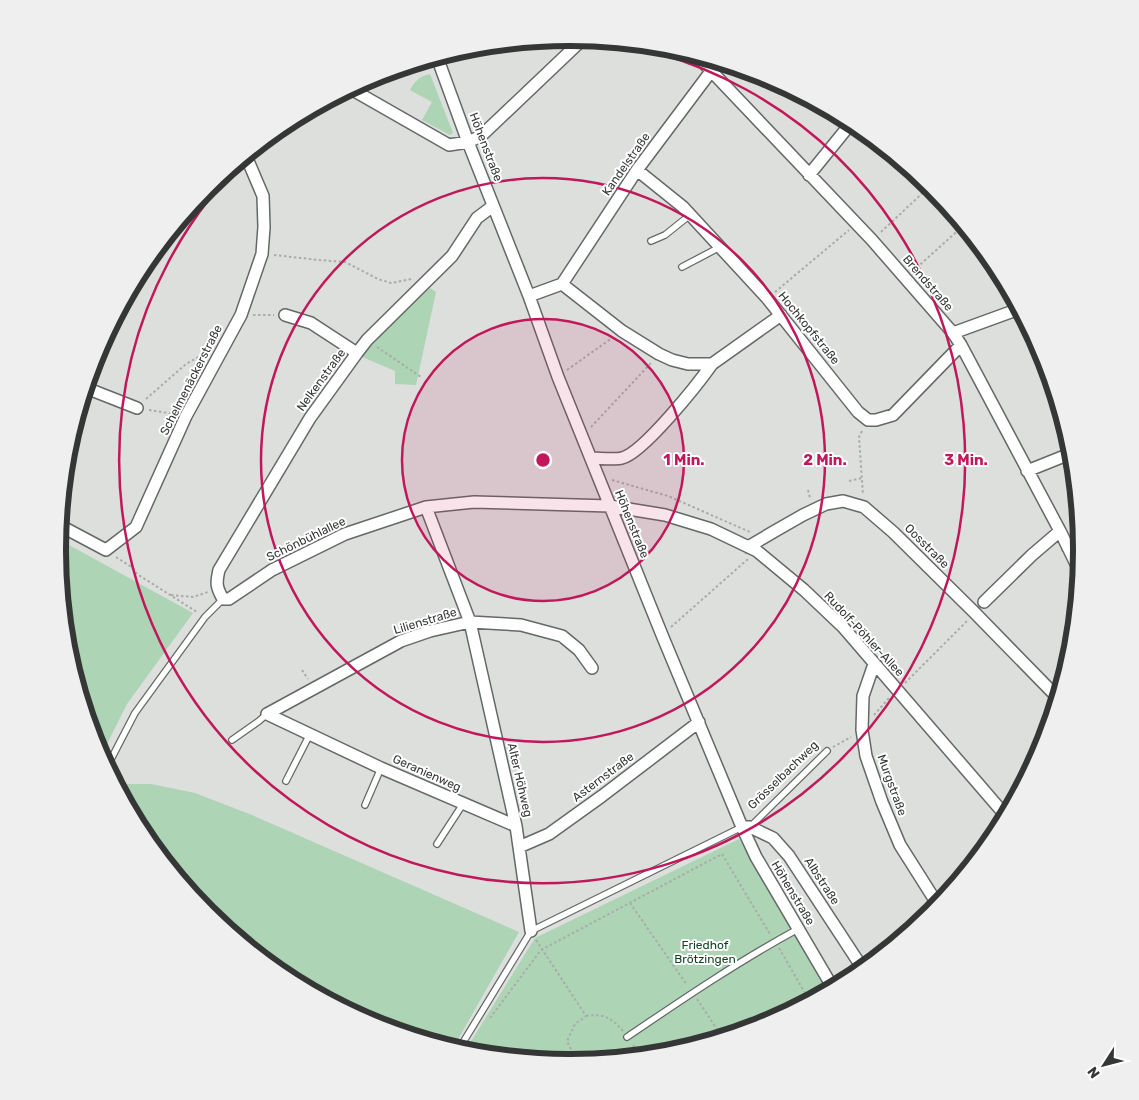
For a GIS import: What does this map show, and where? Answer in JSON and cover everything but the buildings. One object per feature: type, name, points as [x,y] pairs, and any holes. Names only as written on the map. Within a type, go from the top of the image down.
[{"type":"street","points":[[358,93],[449,145],[468,142],[481,136],[575,46]]},
{"type":"street","name":"Höhenstraße","points":[[439,63],[468,142],[529,296],[558,377],[662,635],[746,827],[756,857],[829,981]]},
{"type":"street","name":"Kandelstraße","points":[[562,284],[637,170],[714,67]]},
{"type":"street","name":"Brendstraße","points":[[715,68],[809,175],[872,240],[953,333],[1073,558]]},
{"type":"street","points":[[809,175],[846,129]]},
{"type":"street","name":"Schelmenäckerstraße","points":[[106,550],[136,527],[186,416],[241,315],[262,254],[264,227],[263,196],[248,162]]},
{"type":"street","name":"Hochkopfstraße","points":[[637,170],[683,207],[720,247],[767,298],[858,412],[868,420]]},
{"type":"street","name":"Nelkenstraße","points":[[220,594],[216,582],[224,562],[310,418],[367,340],[452,256],[477,218],[493,206]]},
{"type":"street","points":[[529,296],[562,284],[622,331],[659,354],[688,364],[712,364]]},
{"type":"street","points":[[953,333],[1013,311]]},
{"type":"street","points":[[285,315],[311,323],[357,353]]},
{"type":"street","points":[[591,458],[622,458],[641,446],[695,387],[712,364],[781,315]]},
{"type":"street","points":[[868,420],[876,420],[893,415],[961,345]]},
{"type":"street","points":[[91,390],[137,408]]},
{"type":"street","points":[[1027,471],[1065,456]]},
{"type":"street","name":"Oosstraße","points":[[748,547],[826,504],[843,501],[864,507],[893,532],[1053,692]]},
{"type":"street","name":"Schönbühlallee","points":[[220,594],[229,599],[272,570],[345,534],[426,507],[474,502],[610,506]]},
{"type":"street","name":"Rudolf-Pöhler-Allee","points":[[610,506],[665,515],[711,529],[757,552],[804,590],[843,628],[1001,810]]},
{"type":"street","name":"Alter Höhweg","points":[[426,507],[470,622],[516,826],[531,931]]},
{"type":"street","points":[[67,529],[106,550]]},
{"type":"street","points":[[984,602],[1032,555],[1060,531]]},
{"type":"street","points":[[1068,548],[1073,545]]},
{"type":"street","name":"Lilienstraße","points":[[267,714],[401,640],[470,622],[522,625],[562,636],[579,650],[592,668]]},
{"type":"street","name":"Murgstraße","points":[[874,664],[863,696],[862,730],[866,756],[900,845],[933,898]]},
{"type":"street","name":"Geranienweg","points":[[267,714],[381,768],[516,826]]},
{"type":"street","name":"Asternstraße","points":[[519,847],[549,834],[699,722]]},
{"type":"street","name":"Albstraße","points":[[746,827],[773,838],[789,856],[859,962]]},
{"type":"lane","points":[[651,241],[665,235],[690,215]]},
{"type":"lane","points":[[682,268],[720,247]]},
{"type":"lane","name":"Schönbühlallee","points":[[111,759],[135,713],[220,594]]},
{"type":"lane","points":[[232,740],[267,714]]},
{"type":"lane","points":[[286,781],[310,734]]},
{"type":"lane","name":"Grösselbachweg","points":[[531,931],[746,827],[827,751]]},
{"type":"lane","name":"Geranienweg","points":[[365,805],[381,768]]},
{"type":"lane","name":"Geranienweg","points":[[437,844],[463,804]]},
{"type":"lane","points":[[627,1037],[692,992],[798,929]]},
{"type":"lane","points":[[463,1042],[531,931]]},
{"type":"path","points":[[872,240],[924,192]]},
{"type":"path","points":[[767,298],[856,224]]},
{"type":"path","points":[[905,278],[958,230]]},
{"type":"path","points":[[262,254],[345,262],[378,280],[392,283],[409,280],[418,276]]},
{"type":"path","points":[[241,315],[285,315]]},
{"type":"path","points":[[558,377],[622,331]]},
{"type":"path","points":[[137,408],[186,364],[227,341]]},
{"type":"path","points":[[379,349],[420,377]]},
{"type":"path","points":[[582,436],[659,354]]},
{"type":"path","points":[[137,408],[186,416]]},
{"type":"path","points":[[864,507],[859,437],[868,420]]},
{"type":"path","points":[[598,476],[668,496],[764,537]]},
{"type":"path","points":[[849,481],[862,478]]},
{"type":"path","points":[[106,550],[132,568],[137,574],[205,617]]},
{"type":"path","points":[[662,635],[737,568]]},
{"type":"path","points":[[169,595],[193,597],[220,594]]},
{"type":"path","points":[[910,679],[961,626]]},
{"type":"path","name":"Grösselbachweg","points":[[827,751],[862,730]]},
{"type":"path","points":[[489,1018],[542,950],[722,854],[806,994]]},
{"type":"path","points":[[630,903],[718,1031]]},
{"type":"path","points":[[531,931],[586,1016]]},
{"type":"path","points":[[573,1054],[567,1041],[575,1024],[586,1016],[595,1014],[611,1018],[621,1028],[636,1049]]},
{"type":"green space","points":[[430,74],[453,133],[450,135],[422,120],[432,102],[410,90],[418,79]]},
{"type":"green space","points":[[430,288],[436,292],[416,385],[395,384],[395,371],[360,356],[371,340]]},
{"type":"green space","points":[[66,543],[193,613],[127,704],[106,747],[92,712],[75,648],[67,583]]},
{"type":"green space","points":[[124,784],[151,784],[195,793],[252,815],[519,932],[457,1041],[408,1027],[347,1002],[318,986],[263,950],[237,929],[213,906],[170,857],[133,802]]},
{"type":"green space","name":"Friedhof Brötzingen","points":[[739,839],[824,984],[792,1002],[731,1027],[700,1037],[668,1044],[602,1053],[570,1054],[537,1053],[470,1044],[535,938]]}]
